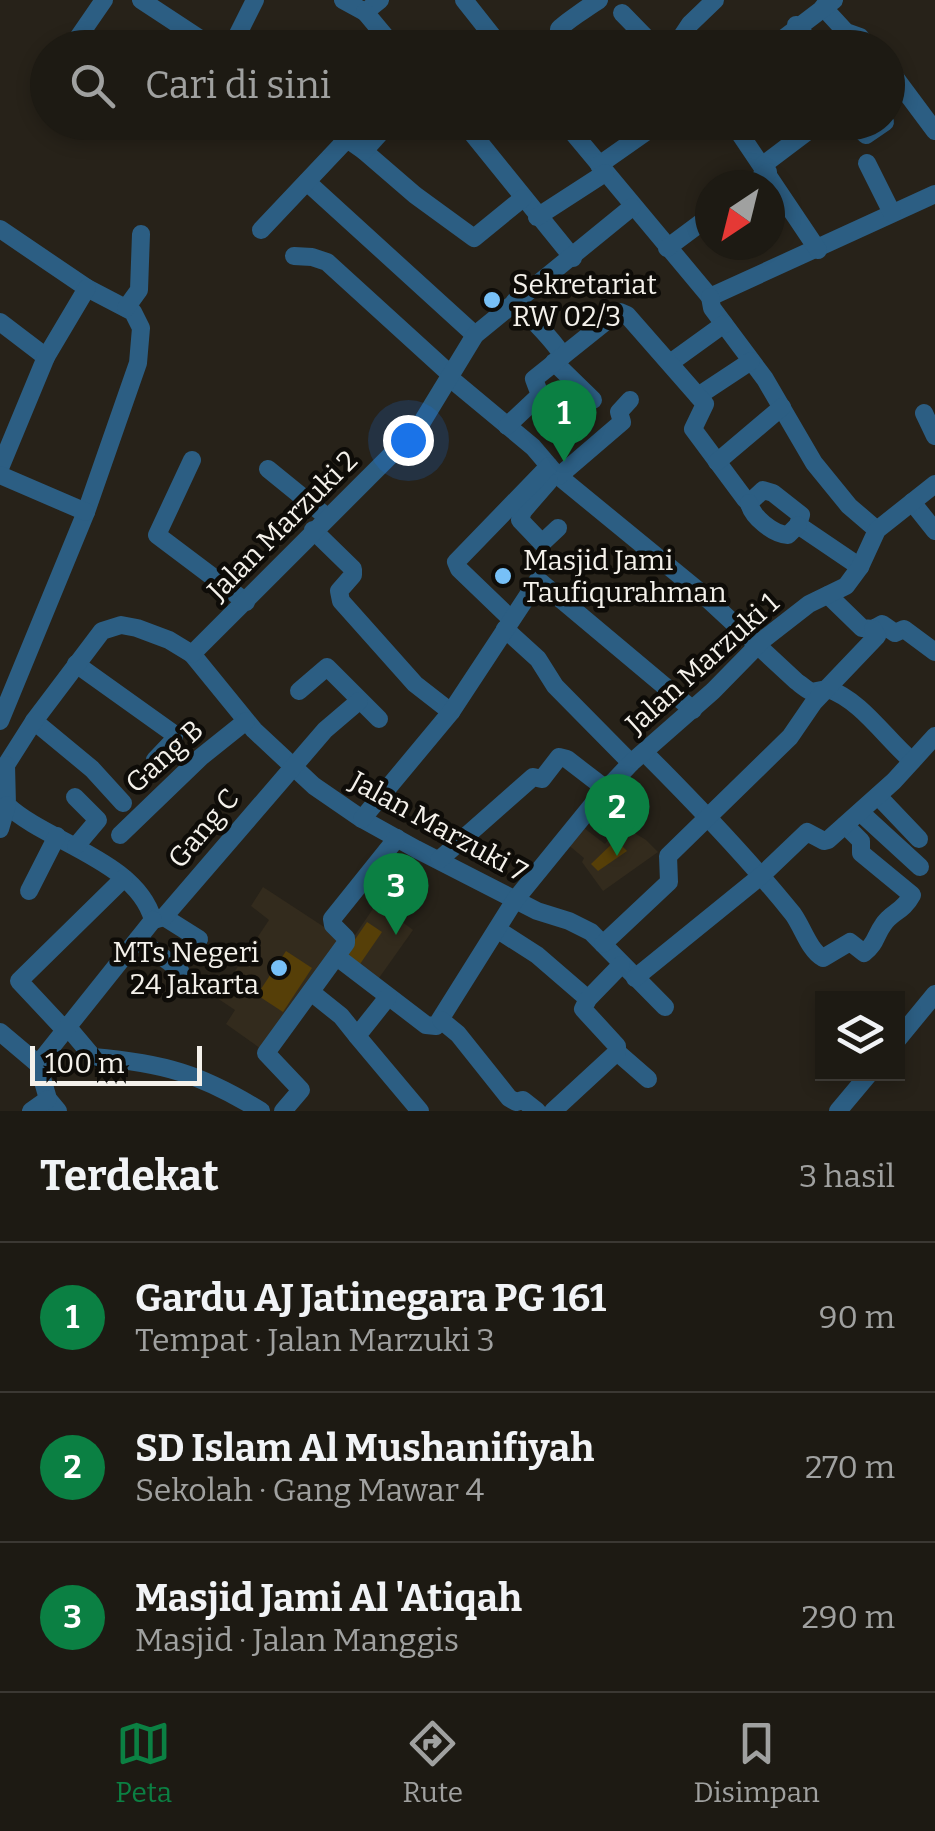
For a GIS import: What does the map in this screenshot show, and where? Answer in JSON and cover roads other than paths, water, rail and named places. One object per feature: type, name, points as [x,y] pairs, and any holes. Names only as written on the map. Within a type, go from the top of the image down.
[{"type":"street","points":[[83,30],[104,0]]},
{"type":"street","points":[[140,0],[186,30]]},
{"type":"street","points":[[240,30],[255,0]]},
{"type":"street","points":[[343,0],[369,7],[384,30]]},
{"type":"street","points":[[464,0],[484,30]]},
{"type":"street","points":[[559,30],[564,22],[581,16],[598,0]]},
{"type":"street","points":[[606,0],[628,6],[638,30]]},
{"type":"street","points":[[686,30],[716,0]]},
{"type":"street","points":[[790,30],[828,4],[845,30]]},
{"type":"street","points":[[796,25],[800,30]]},
{"type":"street","points":[[905,91],[935,131]]},
{"type":"street","points":[[262,230],[345,140]]},
{"type":"street","points":[[349,140],[415,196],[474,238],[523,198]]},
{"type":"street","points":[[364,152],[374,140]]},
{"type":"street","points":[[477,140],[573,258]]},
{"type":"street","points":[[579,140],[710,298],[712,308],[782,406],[814,463],[850,506],[877,530]]},
{"type":"street","points":[[537,217],[636,140]]},
{"type":"street","points":[[745,140],[818,250]]},
{"type":"street","points":[[766,168],[799,140]]},
{"type":"street","points":[[867,163],[892,214]]},
{"type":"street","points":[[307,182],[475,335]]},
{"type":"street","points":[[710,298],[935,194]]},
{"type":"street","name":"Jalan Marzuki 2","points":[[192,654],[419,426],[475,335],[632,207]]},
{"type":"street","points":[[668,248],[695,227]]},
{"type":"street","points":[[0,228],[87,288],[132,312],[141,328],[138,363],[86,512],[1,720]]},
{"type":"street","points":[[126,308],[139,290],[140,234]]},
{"type":"street","points":[[294,256],[312,256],[327,262],[533,447],[554,472],[810,692],[828,689]]},
{"type":"street","points":[[86,512],[0,472],[46,357],[87,288]]},
{"type":"street","points":[[515,302],[553,340],[559,359],[593,400]]},
{"type":"street","points":[[508,426],[538,397],[534,380],[620,312],[634,319],[698,396],[705,407],[693,429],[752,512],[777,533],[788,535],[798,526],[800,515],[770,491],[761,491],[749,503]]},
{"type":"street","points":[[0,322],[46,357]]},
{"type":"street","points":[[670,363],[724,324]]},
{"type":"street","points":[[698,396],[752,361]]},
{"type":"street","points":[[630,400],[618,412],[622,422],[554,472],[458,558],[458,569],[538,659],[555,686],[708,816],[762,875],[820,957],[829,956],[850,942],[864,953],[876,942],[883,924],[902,911],[912,895],[861,853],[860,842],[844,825]]},
{"type":"street","points":[[717,462],[782,406]]},
{"type":"street","points":[[924,413],[935,436]]},
{"type":"street","points":[[192,460],[157,535],[246,602]]},
{"type":"street","points":[[268,469],[320,524],[354,572],[338,592],[341,602],[415,684],[451,712]]},
{"type":"street","points":[[554,472],[520,520],[538,542],[546,542],[558,528]]},
{"type":"street","name":"Jalan Marzuki 1","points":[[434,1023],[515,900],[606,789],[758,645],[809,604],[846,586],[860,567],[877,530],[935,484]]},
{"type":"street","points":[[912,502],[935,531]]},
{"type":"street","points":[[798,526],[860,567]]},
{"type":"street","points":[[362,819],[451,712],[538,580],[691,708]]},
{"type":"street","points":[[828,596],[862,628],[873,629],[882,624],[895,633],[904,629],[935,652]]},
{"type":"street","points":[[0,829],[7,805],[3,764],[102,631],[121,625],[152,633],[192,654]]},
{"type":"street","points":[[604,944],[669,882],[667,858],[790,737],[814,702],[877,636],[873,629]]},
{"type":"street","name":"Jalan Marzuki 7","points":[[192,654],[246,721],[292,766],[362,819],[537,911],[578,924],[604,944],[665,1007]]},
{"type":"street","points":[[76,664],[174,734],[174,740],[154,760]]},
{"type":"street","points":[[299,691],[327,667],[379,719]]},
{"type":"street","points":[[828,689],[855,705],[912,761]]},
{"type":"street","name":"Gang C","points":[[38,1064],[138,939],[325,730],[359,701]]},
{"type":"street","points":[[34,721],[92,769],[123,803]]},
{"type":"street","name":"Gang B","points":[[120,835],[201,757],[246,721]]},
{"type":"street","points":[[648,1079],[618,1052],[617,1046],[584,1011],[588,999],[762,875],[807,832],[824,841],[932,744]]},
{"type":"street","points":[[439,860],[533,777],[546,777],[560,757],[606,789]]},
{"type":"street","points":[[878,796],[919,838]]},
{"type":"street","points":[[75,798],[98,820],[76,846]]},
{"type":"street","points":[[7,805],[124,878],[158,918],[199,939]]},
{"type":"street","points":[[860,812],[920,867]]},
{"type":"street","points":[[29,891],[57,836]]},
{"type":"street","points":[[283,1111],[301,1090],[266,1052],[346,940],[332,919],[397,838]]},
{"type":"street","points":[[124,878],[19,981],[93,1057],[166,1066],[193,1074],[261,1111]]},
{"type":"street","points":[[498,930],[537,954],[588,999]]},
{"type":"street","points":[[138,939],[180,970]]},
{"type":"street","points":[[337,957],[388,997],[458,1034],[509,1098],[523,1100],[537,1111]]},
{"type":"street","points":[[311,992],[341,1016],[420,1111]]},
{"type":"street","points":[[905,1030],[935,994]]},
{"type":"street","points":[[358,1036],[388,997]]},
{"type":"street","points":[[0,1032],[38,1064],[53,1105],[31,1111]]},
{"type":"street","points":[[564,1107],[618,1052]]},
{"type":"street","points":[[838,1111],[863,1081]]},
{"type":"place","name":"Sekretariat RW 02/3","points":[[492,300]]},
{"type":"place","name":"Gardu AJ Jatinegara PG 161","points":[[564,462]]},
{"type":"place","name":"Masjid Jami Taufiqurahman","points":[[503,576]]},
{"type":"place","name":"SD Islam Al Mushanifiyah","points":[[617,856]]},
{"type":"place","name":"Masjid Jami Al 'Atiqah","points":[[396,935]]},
{"type":"place","name":"MTs Negeri 24 Jakarta","points":[[279,968]]}]
